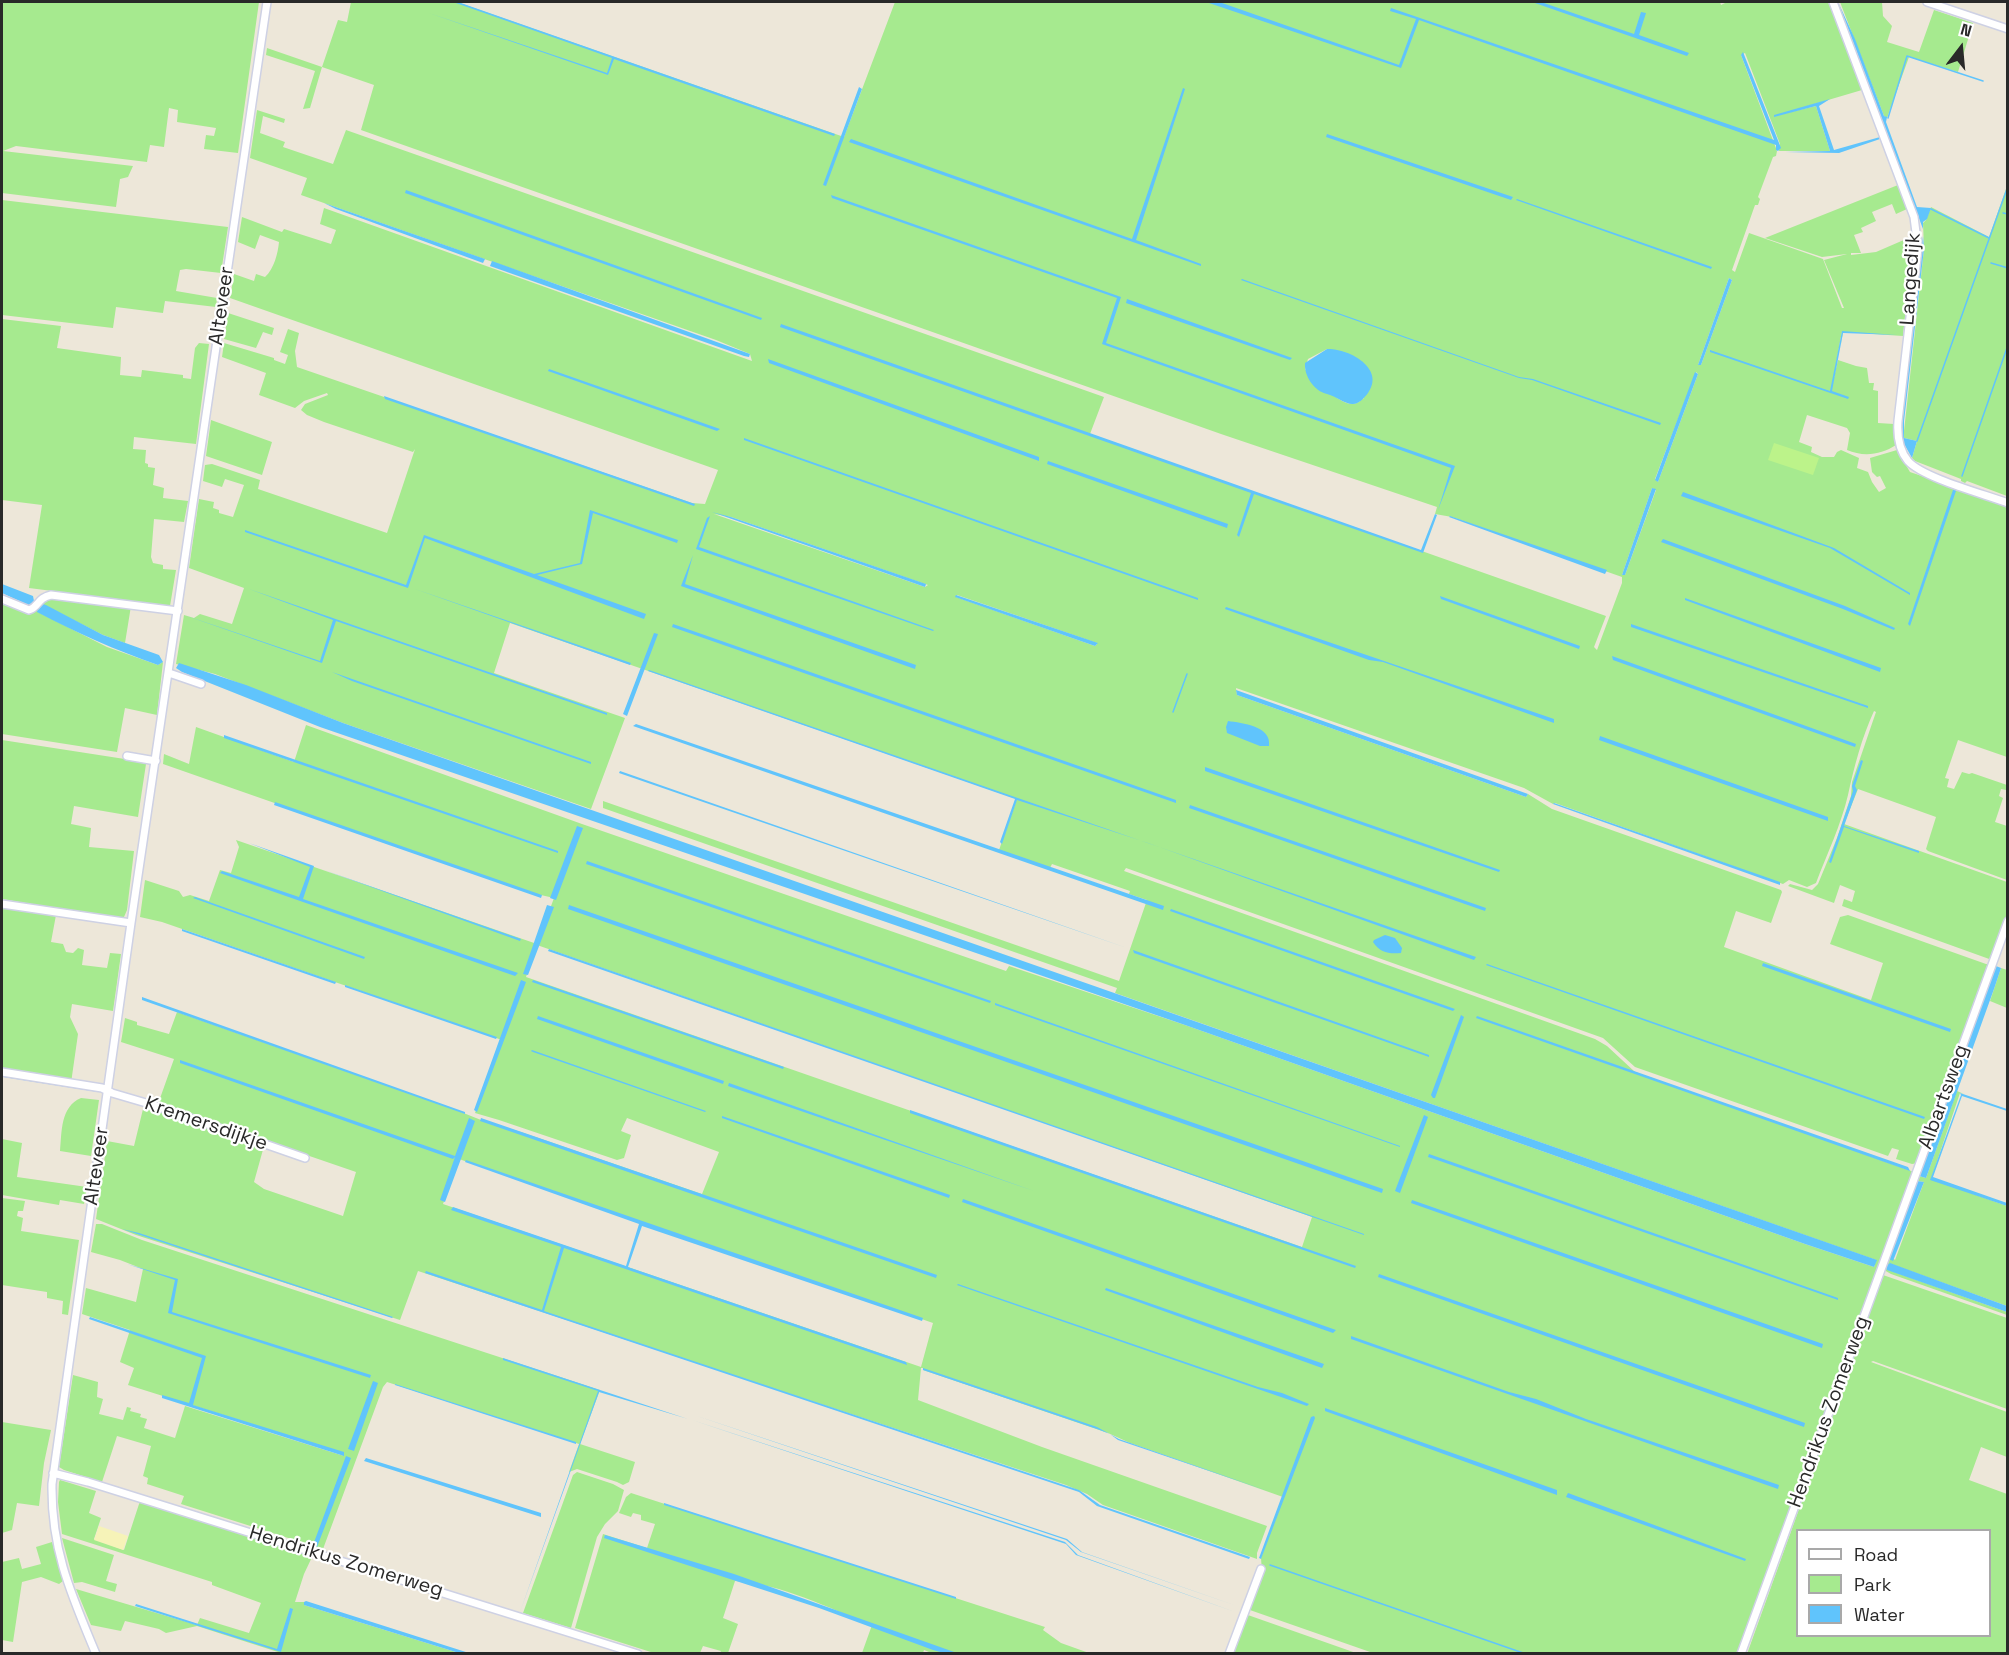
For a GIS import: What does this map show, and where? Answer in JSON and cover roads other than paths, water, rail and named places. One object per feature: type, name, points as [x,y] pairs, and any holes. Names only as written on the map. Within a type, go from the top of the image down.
[{"type":"street","name":"Alteveer","points":[[96,1653],[68,1587],[56,1544],[52,1495],[53,1473],[131,923],[267,2]]},
{"type":"street","name":"Langedijk","points":[[1833,2],[1914,217],[1917,234],[1918,248],[1898,421],[1899,444],[1906,458],[1921,471],[2007,503]]},
{"type":"street","points":[[1927,2],[2007,29]]},
{"type":"street","points":[[2,599],[29,610],[44,596],[56,595],[178,611]]},
{"type":"street","points":[[169,673],[201,684]]},
{"type":"street","points":[[127,756],[156,761]]},
{"type":"street","points":[[2,904],[131,923]]},
{"type":"street","name":"Albartsweg","points":[[1880,1272],[2007,921]]},
{"type":"street","name":"Kremersdijkje","points":[[2,1072],[102,1088],[305,1158]]},
{"type":"street","name":"Hendrikus Zomerweg","points":[[1741,1653],[1880,1272]]},
{"type":"street","name":"Hendrikus Zomerweg","points":[[53,1473],[99,1485],[638,1653]]},
{"type":"street","points":[[1229,1653],[1261,1569]]},
{"type":"water","points":[[453,2],[835,134],[834,136],[614,59],[608,75],[429,13],[607,73],[612,58]]},
{"type":"water","points":[[1206,2],[1223,2],[1399,65],[1416,19],[1390,11],[1391,8],[1774,140],[1741,55],[1743,52],[1781,148],[1778,151],[1776,145],[1419,20],[1401,68]]},
{"type":"water","points":[[1532,2],[1541,2],[1634,34],[1641,12],[1646,13],[1639,35],[1689,53],[1687,56]]},
{"type":"water","points":[[1838,2],[1855,39],[1884,116],[1887,117],[1886,122],[1917,207],[1931,208],[1927,219],[1923,222],[1923,229]]},
{"type":"water","points":[[859,87],[862,89],[826,186],[823,185]]},
{"type":"water","points":[[1183,88],[1185,89],[1136,240],[1201,264],[1201,266],[849,142],[851,139],[1132,239]]},
{"type":"water","points":[[1830,99],[1819,106],[1834,150],[1880,137],[1880,139],[1839,153],[1785,152],[1830,151],[1816,106],[1774,117],[1774,115]]},
{"type":"water","points":[[1327,134],[1513,197],[1511,200],[1326,137]]},
{"type":"water","points":[[406,190],[762,318],[761,320],[405,193]]},
{"type":"water","points":[[831,195],[1121,297],[1106,343],[1455,466],[1438,510],[1451,468],[1102,344],[1117,298],[832,198]]},
{"type":"water","points":[[1517,199],[1712,267],[1711,269]]},
{"type":"water","points":[[324,203],[485,259],[483,263]]},
{"type":"water","points":[[1923,236],[1924,249],[1904,421],[1904,438],[1917,441],[1912,458],[1903,442],[1902,421]]},
{"type":"water","points":[[492,261],[750,354],[749,357],[490,266]]},
{"type":"water","points":[[1729,278],[1732,280],[1701,365],[1698,365]]},
{"type":"water","points":[[1242,279],[1519,377],[1533,379],[1661,423],[1660,425],[1532,380],[1519,378]]},
{"type":"water","points":[[1127,299],[1292,358],[1290,360],[1126,303]]},
{"type":"water","points":[[781,324],[1421,550],[1435,514],[1437,515],[1423,553],[1254,494],[1239,537],[1237,535],[1251,493],[780,327]]},
{"type":"water","points":[[1842,331],[1897,335],[1843,333],[1832,391],[1849,397],[1848,399],[1710,352],[1710,350],[1830,391]]},
{"type":"water","points":[[1327,349],[1354,356],[1368,368],[1372,375],[1372,384],[1368,393],[1359,402],[1348,403],[1318,390],[1311,382],[1306,373],[1305,363]]},
{"type":"water","points":[[768,359],[1039,457],[1039,461],[769,363]]},
{"type":"water","points":[[549,369],[720,429],[717,431],[548,371]]},
{"type":"water","points":[[1695,372],[1698,374],[1658,482],[1655,480]]},
{"type":"water","points":[[384,396],[695,504],[694,506],[385,399]]},
{"type":"water","points":[[744,438],[1198,598],[1198,600],[744,440]]},
{"type":"water","points":[[1048,461],[1228,524],[1227,528],[1047,464]]},
{"type":"water","points":[[1954,487],[1957,488],[1910,626],[1908,624]]},
{"type":"water","points":[[1652,488],[1656,489],[1625,575],[1622,575]]},
{"type":"water","points":[[1683,492],[1834,548],[1910,595],[1830,548],[1681,496]]},
{"type":"water","points":[[590,510],[678,540],[677,543],[593,513],[582,564],[537,575],[646,614],[644,619],[425,538],[408,588],[245,532],[245,530],[406,585],[424,535],[534,574],[580,563]]},
{"type":"water","points":[[712,512],[926,584],[925,587]]},
{"type":"water","points":[[710,516],[699,547],[934,630],[696,549],[707,518]]},
{"type":"water","points":[[1450,516],[1607,570],[1605,574]]},
{"type":"water","points":[[1663,539],[1845,606],[1895,628],[1894,630],[1661,542]]},
{"type":"water","points":[[693,555],[685,584],[916,665],[915,669],[681,586]]},
{"type":"water","points":[[2,584],[33,596],[34,601],[103,635],[159,655],[163,662],[158,665],[67,627],[37,612],[38,608],[2,593]]},
{"type":"water","points":[[249,589],[607,713],[607,715],[336,621],[322,663],[184,615],[320,661],[333,620]]},
{"type":"water","points":[[415,589],[631,663],[630,665]]},
{"type":"water","points":[[956,595],[1098,643],[1095,646],[955,597]]},
{"type":"water","points":[[1440,596],[1580,646],[1579,649],[1441,599]]},
{"type":"water","points":[[1685,598],[1881,668],[1880,672],[1685,600]]},
{"type":"water","points":[[1226,607],[1554,719],[1554,723],[1383,662],[1369,660],[1225,609]]},
{"type":"water","points":[[673,624],[1176,800],[1176,803],[672,627]]},
{"type":"water","points":[[1631,624],[1868,706],[1868,708],[1631,627]]},
{"type":"water","points":[[654,633],[658,634],[627,716],[623,714]]},
{"type":"water","points":[[1612,656],[1856,744],[1855,747],[1613,660]]},
{"type":"water","points":[[179,663],[246,685],[343,723],[1877,1260],[1874,1267],[1805,1244],[1185,1025],[320,727],[182,672],[176,668]]},
{"type":"water","points":[[649,670],[1143,841],[1017,800],[1002,844],[1000,842],[1015,799]]},
{"type":"water","points":[[332,672],[591,762],[591,764],[352,681]]},
{"type":"water","points":[[1236,690],[1528,794],[1526,797],[1237,695]]},
{"type":"water","points":[[1228,721],[1261,730],[1269,739],[1269,746],[1260,746],[1227,733]]},
{"type":"water","points":[[636,724],[1164,906],[1163,910],[633,726]]},
{"type":"water","points":[[224,735],[558,851],[558,853],[224,738]]},
{"type":"water","points":[[1600,736],[1828,817],[1828,821],[1599,740]]},
{"type":"water","points":[[1861,760],[1863,761],[1855,786],[1857,790],[1844,826],[1919,851],[1919,853],[1844,827],[1831,863],[1829,862]]},
{"type":"water","points":[[1205,767],[1500,870],[1499,872],[1205,771]]},
{"type":"water","points":[[620,771],[1127,948],[619,773]]},
{"type":"water","points":[[275,802],[542,895],[541,898],[274,805]]},
{"type":"water","points":[[1553,804],[1780,882],[1780,885]]},
{"type":"water","points":[[1190,805],[1486,908],[1485,911],[1189,808]]},
{"type":"water","points":[[577,826],[583,828],[556,900],[550,898]]},
{"type":"water","points":[[249,843],[314,866],[303,899],[518,973],[515,976],[220,873],[222,871],[299,897],[310,867]]},
{"type":"water","points":[[1155,846],[1373,921],[1476,957],[1474,960]]},
{"type":"water","points":[[587,861],[991,1001],[990,1003],[586,864]]},
{"type":"water","points":[[324,870],[521,939],[520,941]]},
{"type":"water","points":[[193,898],[365,957],[364,959]]},
{"type":"water","points":[[547,905],[554,907],[528,975],[523,974]]},
{"type":"water","points":[[569,905],[1383,1189],[1382,1193],[568,909]]},
{"type":"water","points":[[1171,909],[1455,1009],[1453,1011],[1170,911]]},
{"type":"water","points":[[182,929],[336,982],[335,984],[182,931]]},
{"type":"water","points":[[1385,935],[1395,938],[1402,948],[1401,953],[1385,952],[1376,946],[1374,940]]},
{"type":"water","points":[[549,949],[1364,1234],[1364,1235],[548,951]]},
{"type":"water","points":[[1133,950],[1429,1055],[1429,1057],[1134,953]]},
{"type":"water","points":[[1763,963],[1951,1029],[1950,1032],[1762,966]]},
{"type":"water","points":[[1487,964],[1925,1117],[1924,1119]]},
{"type":"water","points":[[1996,966],[2001,968],[1926,1178],[1919,1176]]},
{"type":"water","points":[[521,980],[526,982],[477,1112],[474,1110]]},
{"type":"water","points":[[533,980],[784,1067],[783,1069],[532,982]]},
{"type":"water","points":[[345,985],[497,1037],[496,1039],[345,987]]},
{"type":"water","points":[[142,997],[465,1112],[465,1114],[142,1000]]},
{"type":"water","points":[[995,1003],[1400,1146],[1400,1147],[995,1005]]},
{"type":"water","points":[[1461,1015],[1464,1017],[1435,1098],[1433,1098],[1431,1095]]},
{"type":"water","points":[[538,1016],[724,1081],[723,1084],[537,1019]]},
{"type":"water","points":[[1477,1016],[1908,1167],[1910,1171],[1476,1018]]},
{"type":"water","points":[[532,1050],[706,1111],[533,1052]]},
{"type":"water","points":[[180,1060],[455,1156],[469,1118],[475,1121],[445,1202],[440,1200],[455,1157],[453,1159],[180,1063]]},
{"type":"water","points":[[729,1083],[1034,1191],[728,1086]]},
{"type":"water","points":[[1960,1093],[2007,1109],[2007,1111],[1962,1096],[1933,1177],[2007,1203],[2007,1206],[1930,1180]]},
{"type":"water","points":[[910,1110],[1356,1266],[1355,1268],[910,1113]]},
{"type":"water","points":[[1424,1115],[1428,1117],[1400,1193],[1395,1191]]},
{"type":"water","points":[[722,1116],[950,1195],[949,1198],[722,1118]]},
{"type":"water","points":[[481,1118],[937,1275],[936,1278],[480,1121]]},
{"type":"water","points":[[1429,1154],[1838,1298],[1838,1300],[1428,1157]]},
{"type":"water","points":[[466,1160],[923,1318],[922,1321],[642,1226],[628,1267],[906,1362],[907,1365],[564,1248],[544,1311],[1079,1490],[1100,1505],[1250,1557],[1249,1559],[1097,1506],[1079,1492],[425,1273],[426,1271],[542,1310],[561,1247],[451,1210],[453,1207],[626,1266],[639,1224],[465,1162]]},
{"type":"water","points":[[1917,1181],[1924,1182],[1893,1261],[1889,1259],[1890,1255]]},
{"type":"water","points":[[963,1199],[1336,1330],[1333,1333],[962,1202]]},
{"type":"water","points":[[1412,1200],[1823,1344],[1822,1348],[1411,1203]]},
{"type":"water","points":[[122,1229],[139,1233],[393,1317],[392,1318]]},
{"type":"water","points":[[1890,1263],[2007,1306],[2007,1312],[1887,1270],[1885,1267]]},
{"type":"water","points":[[127,1264],[178,1279],[172,1312],[371,1375],[370,1378],[168,1313],[175,1280]]},
{"type":"water","points":[[1379,1274],[1805,1423],[1804,1427],[1378,1277]]},
{"type":"water","points":[[958,1284],[1258,1387],[1282,1393],[1309,1404],[1307,1406]]},
{"type":"water","points":[[1106,1288],[1324,1364],[1322,1368],[1105,1290]]},
{"type":"water","points":[[90,1317],[206,1356],[193,1405],[344,1452],[344,1456],[162,1398],[162,1395],[189,1403],[202,1358],[89,1319]]},
{"type":"water","points":[[1351,1336],[1779,1485],[1778,1489],[1351,1339]]},
{"type":"water","points":[[503,1358],[688,1419],[599,1392],[520,1612],[598,1391],[503,1360]]},
{"type":"water","points":[[923,1368],[1097,1427],[1109,1434],[923,1370]]},
{"type":"water","points":[[373,1381],[378,1383],[354,1451],[348,1449]]},
{"type":"water","points":[[395,1385],[576,1442],[576,1444]]},
{"type":"water","points":[[1325,1408],[1557,1490],[1557,1495],[1325,1411]]},
{"type":"water","points":[[697,1416],[1067,1539],[1082,1552],[1237,1606],[1081,1552],[1066,1540]]},
{"type":"water","points":[[1314,1416],[1261,1559],[1259,1558],[1311,1417]]},
{"type":"water","points":[[692,1420],[1065,1542],[1078,1555],[1235,1612],[1076,1555],[1066,1544]]},
{"type":"water","points":[[1110,1434],[1119,1439],[1271,1492],[1118,1440]]},
{"type":"water","points":[[346,1456],[351,1458],[317,1547],[313,1545]]},
{"type":"water","points":[[366,1458],[541,1513],[541,1517],[364,1461]]},
{"type":"water","points":[[1568,1493],[1746,1559],[1745,1561],[1566,1497]]},
{"type":"water","points":[[664,1503],[956,1597],[956,1599],[664,1505]]},
{"type":"water","points":[[605,1535],[734,1574],[957,1653],[933,1650],[819,1608],[604,1538]]},
{"type":"water","points":[[306,1601],[469,1653],[459,1653],[304,1605]]},
{"type":"water","points":[[136,1604],[277,1649],[290,1608],[293,1609],[281,1652],[135,1606]]},
{"type":"waterway","points":[[1888,118],[1907,56],[1983,81]]},
{"type":"waterway","points":[[1917,441],[2008,186]]},
{"type":"waterway","points":[[1931,209],[1989,238]]},
{"type":"waterway","points":[[2003,213],[2008,214]]},
{"type":"waterway","points":[[1991,263],[2008,268]]},
{"type":"waterway","points":[[1962,476],[2008,345]]},
{"type":"waterway","points":[[1173,712],[1187,674]]},
{"type":"waterway","points":[[2,1076],[97,1091]]},
{"type":"waterway","points":[[1270,1565],[1526,1654]]}]
